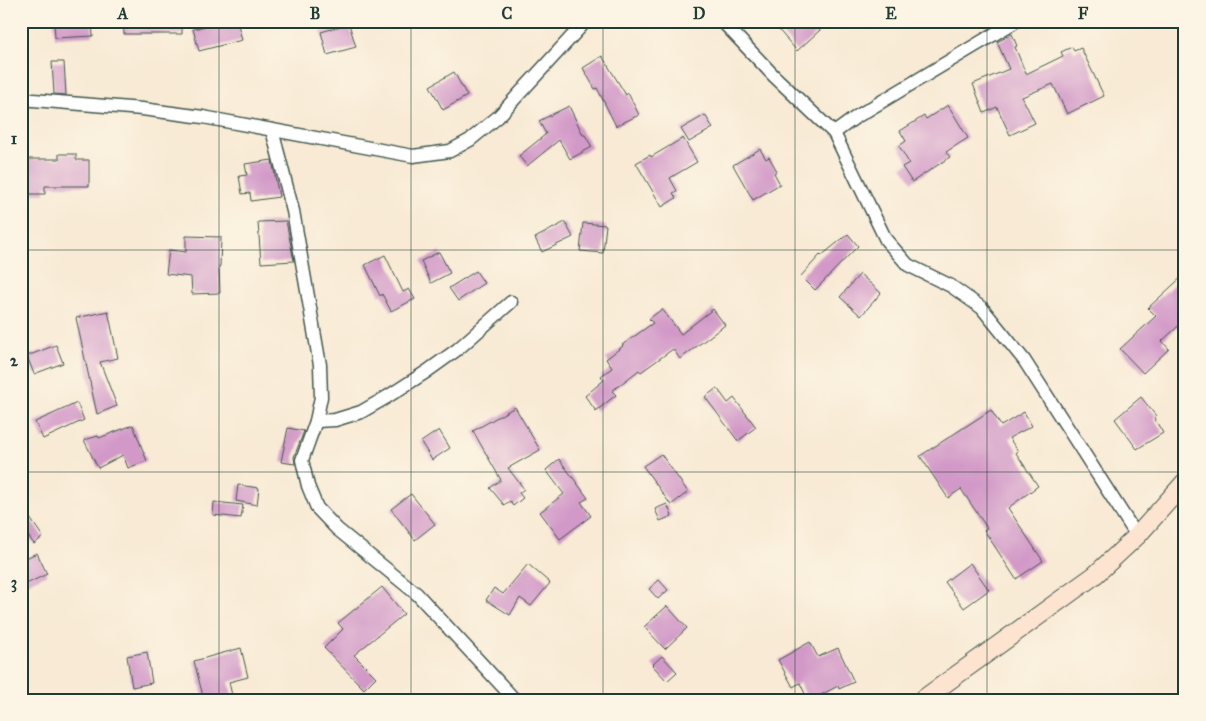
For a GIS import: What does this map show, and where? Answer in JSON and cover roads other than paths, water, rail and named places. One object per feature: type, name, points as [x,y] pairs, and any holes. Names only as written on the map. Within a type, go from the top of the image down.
[{"type":"street","points":[[21,98],[142,109],[203,118],[413,156],[450,151],[470,140],[498,117],[586,21]]},
{"type":"street","points":[[722,21],[774,76],[834,133],[886,240],[908,265],[951,286],[982,308],[1024,360],[1137,536]]},
{"type":"street","points":[[834,133],[863,112],[1016,21]]},
{"type":"street","points":[[272,130],[293,211],[320,365],[320,397],[316,421],[302,460],[308,486],[318,508],[337,529],[417,594],[515,700]]},
{"type":"street","points":[[316,421],[335,420],[361,412],[386,397],[426,372],[458,348],[511,302]]},
{"type":"street","points":[[922,700],[1095,575],[1137,536],[1185,482]]}]
